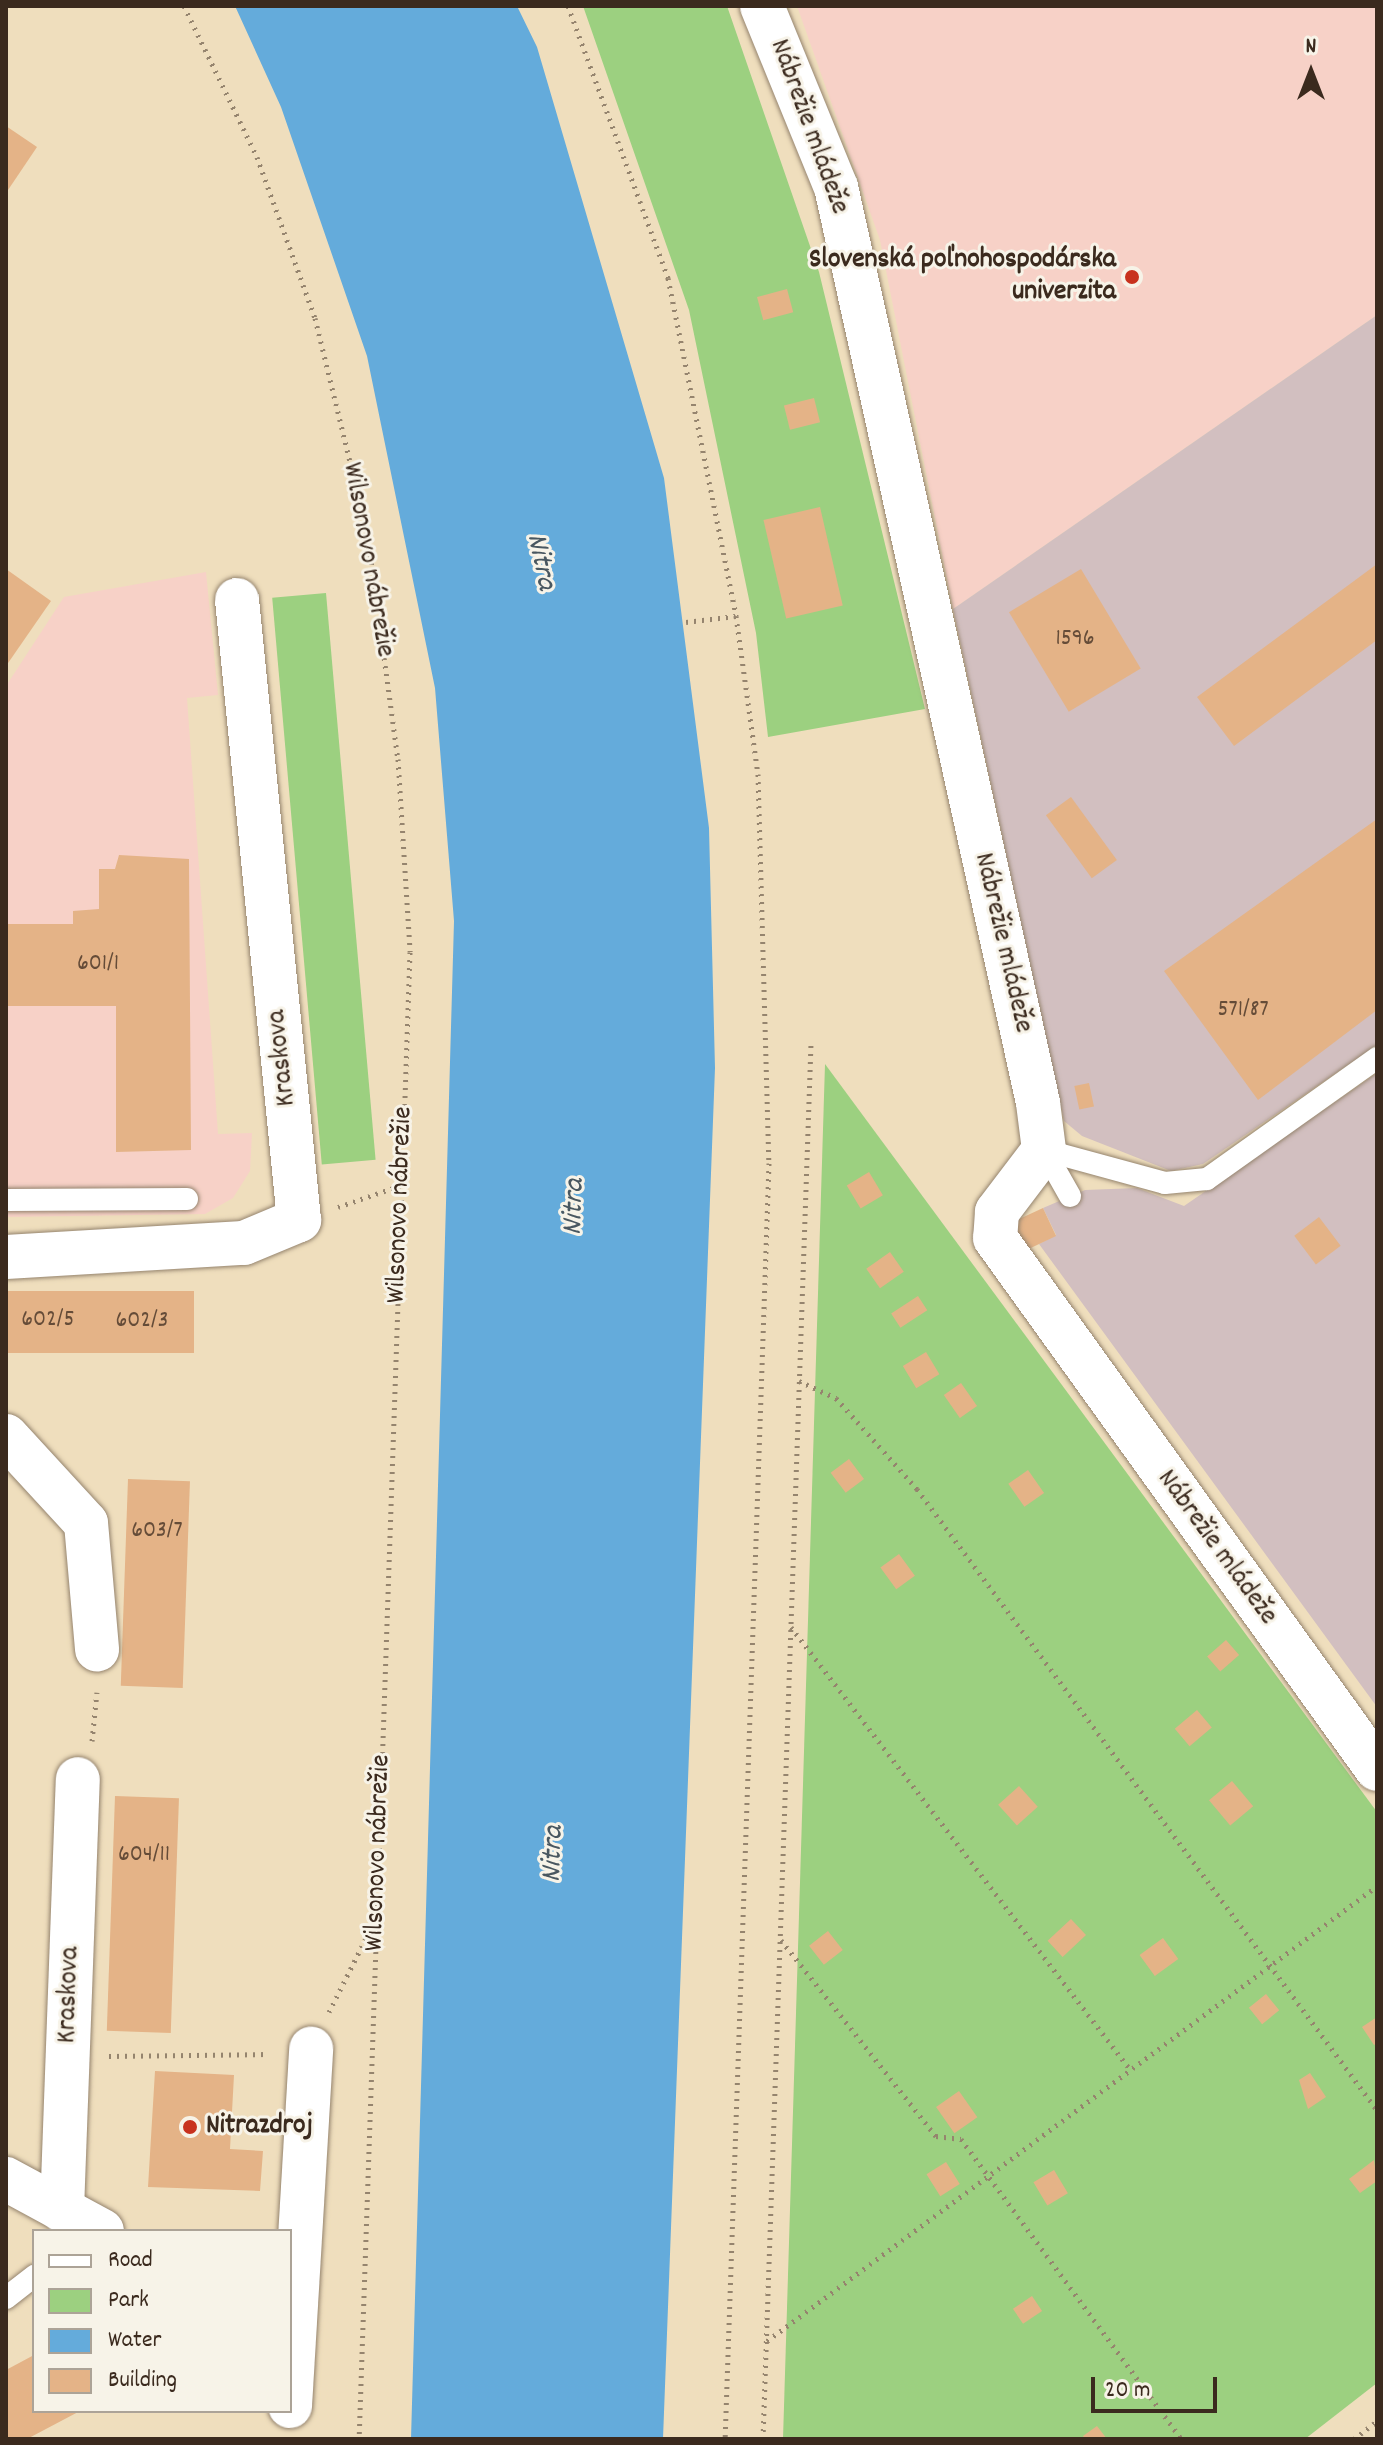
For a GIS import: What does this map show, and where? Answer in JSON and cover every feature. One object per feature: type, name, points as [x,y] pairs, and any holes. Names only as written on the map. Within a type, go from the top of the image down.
[{"type":"street","name":"Nábrežie mládeže","points":[[762,6],[836,187],[1044,1150],[997,1212],[995,1238],[1377,1769]]},
{"type":"street","name":"Kraskova","points":[[237,600],[299,1220]]},
{"type":"street","points":[[6,1257],[244,1243],[299,1220]]},
{"type":"street","points":[[6,1436],[86,1523],[97,1650]]},
{"type":"street","name":"Kraskova","points":[[76,2222],[68,2055],[78,1779]]},
{"type":"street","points":[[292,2319],[311,2049]]},
{"type":"street","points":[[6,2179],[76,2222]]},
{"type":"street","points":[[289,2439],[290,2413]]},
{"type":"lane","points":[[1044,1150],[1165,1183],[1207,1179],[1377,1058]]},
{"type":"lane","points":[[1044,1150],[1070,1196]]},
{"type":"lane","points":[[6,1200],[187,1199]]},
{"type":"lane","points":[[6,2298],[32,2278]]},
{"type":"path","name":"Wilsonovo nábrežie","points":[[184,6],[257,157],[315,318],[367,531],[398,759],[410,952],[359,2439]]},
{"type":"path","points":[[568,6],[668,278],[736,616],[758,774],[769,1163],[725,2439]]},
{"type":"path","points":[[686,622],[736,616]]},
{"type":"path","points":[[763,2439],[811,1044]]},
{"type":"path","points":[[299,1220],[402,1185]]},
{"type":"path","points":[[799,1381],[836,1398],[917,1489],[1377,2110]]},
{"type":"path","points":[[791,1626],[1129,2068]]},
{"type":"path","points":[[78,1779],[96,1731],[97,1650]]},
{"type":"path","points":[[766,2341],[985,2172],[1377,1886]]},
{"type":"path","points":[[68,2055],[311,2049],[376,1917]]},
{"type":"path","points":[[780,1939],[936,2136],[961,2139],[1181,2439]]},
{"type":"path","points":[[1354,2439],[1377,2421]]},
{"type":"shaded area","name":"Slovenská poľnohospodárska univerzita","points":[[797,6],[1377,6],[1377,315],[953,609],[880,240]]},
{"type":"shaded area","points":[[1377,315],[1377,1045],[1203,1164],[1171,1171],[1082,1136],[1064,1121],[953,609]]},
{"type":"shaded area","points":[[206,572],[218,695],[187,698],[218,1134],[252,1133],[250,1171],[233,1198],[205,1214],[6,1217],[6,686],[64,597]]},
{"type":"shaded area","points":[[1377,1073],[1377,1707],[1039,1244],[1056,1235],[1043,1208],[1085,1190],[1137,1188],[1184,1206]]},
{"type":"green space","points":[[583,6],[727,6],[819,272],[925,709],[768,737],[756,633],[689,310]]},
{"type":"green space","points":[[326,593],[376,1160],[322,1165],[272,598]]},
{"type":"green space","points":[[825,1064],[1377,1812],[1377,2383],[1305,2439],[783,2439]]},
{"type":"water","name":"Nitra","points":[[235,6],[517,6],[537,47],[664,478],[709,828],[715,1068],[663,2439],[411,2439],[454,921],[435,688],[367,356],[281,107]]},
{"type":"building","points":[[6,126],[37,147],[6,193]]},
{"type":"building","points":[[787,289],[793,312],[763,320],[757,297]]},
{"type":"building","points":[[814,398],[820,422],[790,430],[784,405]]},
{"type":"building","points":[[820,507],[843,605],[786,618],[763,520]]},
{"type":"building","points":[[1377,564],[1377,640],[1234,746],[1197,697]]},
{"type":"building","points":[[6,569],[51,601],[6,666]]},
{"type":"building","points":[[1081,569],[1141,668],[1069,712],[1009,612]]},
{"type":"building","points":[[1071,797],[1117,860],[1092,878],[1046,815]]},
{"type":"building","points":[[1377,819],[1377,1010],[1258,1100],[1164,971]]},
{"type":"building","points":[[119,855],[189,859],[191,1150],[116,1152],[116,1006],[6,1006],[6,924],[73,924],[73,911],[99,909],[99,869],[115,869]]},
{"type":"building","points":[[1089,1083],[1094,1106],[1079,1110],[1074,1086]]},
{"type":"building","points":[[869,1172],[883,1195],[861,1209],[847,1185]]},
{"type":"building","points":[[1043,1208],[1056,1236],[1025,1250],[1012,1222]]},
{"type":"building","points":[[1319,1217],[1341,1246],[1316,1264],[1294,1236]]},
{"type":"building","points":[[890,1252],[904,1272],[880,1288],[866,1269]]},
{"type":"building","points":[[6,1291],[194,1291],[194,1353],[6,1353]]},
{"type":"building","points":[[918,1296],[927,1310],[900,1328],[891,1313]]},
{"type":"building","points":[[926,1352],[939,1374],[916,1388],[903,1366]]},
{"type":"building","points":[[961,1383],[977,1406],[960,1418],[944,1395]]},
{"type":"building","points":[[849,1459],[864,1479],[846,1493],[831,1473]]},
{"type":"building","points":[[1028,1470],[1044,1493],[1024,1507],[1008,1484]]},
{"type":"building","points":[[128,1479],[190,1481],[183,1688],[121,1686]]},
{"type":"building","points":[[899,1554],[915,1576],[896,1589],[880,1568]]},
{"type":"building","points":[[1226,1640],[1239,1655],[1220,1671],[1207,1656]]},
{"type":"building","points":[[1197,1710],[1212,1728],[1190,1746],[1175,1729]]},
{"type":"building","points":[[1232,1781],[1253,1806],[1230,1826],[1209,1800]]},
{"type":"building","points":[[1019,1786],[1038,1807],[1017,1826],[998,1805]]},
{"type":"building","points":[[115,1796],[179,1798],[171,2033],[107,2031]]},
{"type":"building","points":[[1071,1919],[1086,1935],[1063,1957],[1048,1941]]},
{"type":"building","points":[[828,1931],[843,1950],[824,1965],[809,1946]]},
{"type":"building","points":[[1163,1938],[1178,1959],[1155,1976],[1140,1955]]},
{"type":"building","points":[[1266,1994],[1279,2010],[1262,2024],[1249,2008]]},
{"type":"building","points":[[1377,2017],[1377,2043],[1374,2045],[1362,2027]]},
{"type":"building","points":[[155,2071],[234,2075],[230,2149],[263,2151],[260,2191],[148,2187]]},
{"type":"building","points":[[1310,2073],[1326,2097],[1308,2109],[1299,2080]]},
{"type":"building","points":[[959,2091],[977,2117],[954,2133],[936,2107]]},
{"type":"building","points":[[1374,2160],[1377,2181],[1360,2193],[1349,2179]]},
{"type":"building","points":[[946,2162],[960,2184],[940,2196],[926,2174]]},
{"type":"building","points":[[1054,2170],[1068,2193],[1047,2206],[1033,2182]]},
{"type":"building","points":[[1032,2296],[1042,2311],[1023,2324],[1013,2309]]},
{"type":"building","points":[[32,2356],[32,2413],[76,2413],[27,2439],[6,2439],[6,2370]]},
{"type":"building","points":[[1097,2426],[1107,2439],[1085,2439],[1083,2436]]},
{"type":"place","name":"Slovenská poľnohospodárska univerzita","points":[[1132,277]]},
{"type":"place","name":"Nitrazdroj","points":[[190,2127]]}]
